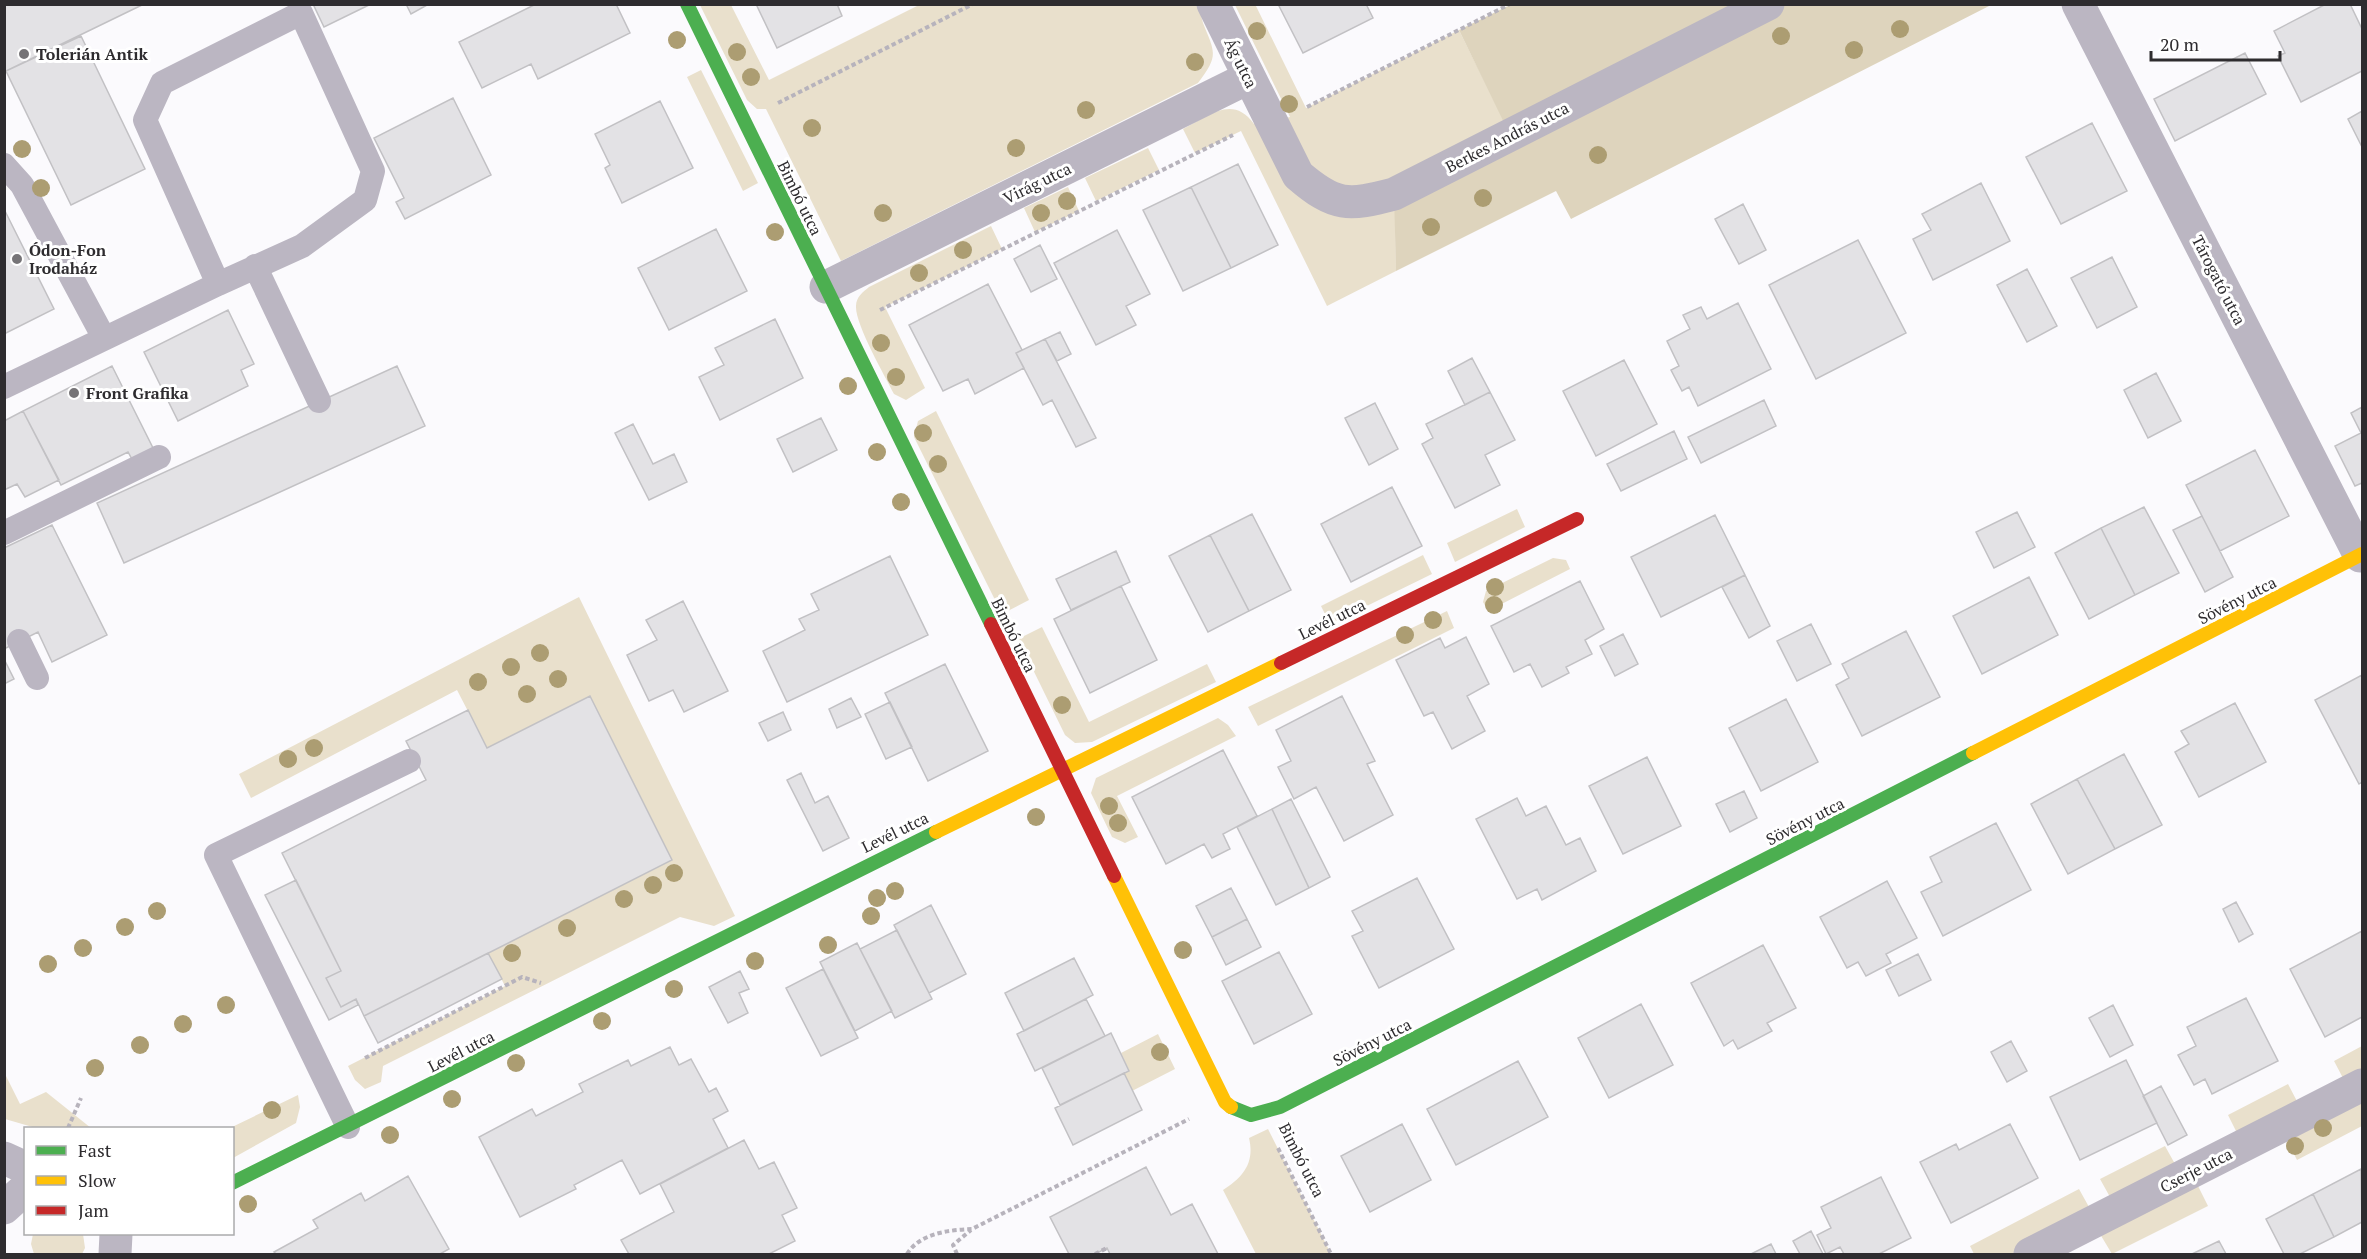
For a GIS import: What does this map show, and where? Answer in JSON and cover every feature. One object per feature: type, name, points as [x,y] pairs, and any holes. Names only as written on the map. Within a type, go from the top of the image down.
[{"type":"street","name":"Bimbó utca","points":[[687,4],[1225,1102],[1239,1114],[1261,1115]]},
{"type":"street","name":"Ág utca","points":[[1213,4],[1270,121]]},
{"type":"street","name":"Berkes András utca","points":[[1270,121],[1298,175],[1320,194],[1344,203],[1368,201],[1394,194],[1768,4]]},
{"type":"street","name":"Tárogató utca","points":[[2078,4],[2361,555]]},
{"type":"street","name":"Virág utca","points":[[825,287],[1248,78]]},
{"type":"street","name":"Levél utca","points":[[234,1182],[1061,769],[1576,519]]},
{"type":"street","name":"Sövény utca","points":[[1261,1115],[2361,555]]},
{"type":"street","name":"Cserje utca","points":[[2030,1254],[2362,1085]]},
{"type":"street","points":[[4,1158],[24,1167]]},
{"type":"street","points":[[4,1208],[24,1190]]},
{"type":"street","points":[[115,1254],[116,1235]]},
{"type":"lane","points":[[4,387],[104,338],[218,284],[255,266],[302,246],[364,200],[373,171],[299,9],[162,83],[145,120],[218,284]]},
{"type":"lane","points":[[4,165],[22,184],[104,338]]},
{"type":"lane","points":[[255,266],[320,401]]},
{"type":"lane","points":[[4,532],[159,457]]},
{"type":"lane","points":[[19,641],[37,678]]},
{"type":"lane","points":[[348,1127],[216,855],[409,761]]},
{"type":"path","points":[[744,120],[973,4]]},
{"type":"path","points":[[845,327],[1254,124],[1290,117],[1510,4]]},
{"type":"path","points":[[365,1058],[522,977],[544,984]]},
{"type":"path","points":[[68,1127],[81,1098]]},
{"type":"path","points":[[957,1254],[953,1245],[972,1229],[1225,1102]]},
{"type":"path","name":"Bimbó utca","points":[[1261,1115],[1331,1254]]},
{"type":"path","points":[[907,1254],[912,1246],[944,1230],[972,1229]]},
{"type":"path","points":[[1095,1254],[1107,1248]]},
{"type":"shaded area","points":[[921,4],[1198,5],[1212,48],[1212,60],[1198,83],[841,261],[766,109],[757,109],[747,100],[700,5],[731,5],[769,80]]},
{"type":"shaded area","points":[[1255,4],[1306,108],[1459,30],[1511,135],[1395,194],[1396,271],[1327,306],[1241,131],[1195,153],[1183,129],[1220,110],[1238,110],[1254,124],[1290,117],[1235,5]]},
{"type":"shaded area","points":[[1510,5],[1991,5],[1571,219],[1556,191],[1396,271],[1394,194],[1510,135],[1459,30]]},
{"type":"shaded area","points":[[701,70],[758,183],[743,191],[687,77]]},
{"type":"shaded area","points":[[1148,148],[1159,170],[1096,201],[1085,178]]},
{"type":"shaded area","points":[[1068,187],[1079,211],[1035,232],[1024,208]]},
{"type":"shaded area","points":[[991,226],[1002,249],[885,307],[925,388],[906,400],[894,394],[860,325],[856,306],[859,297],[869,287]]},
{"type":"shaded area","points":[[936,411],[1029,600],[1002,614],[914,437],[918,421]]},
{"type":"shaded area","points":[[1517,509],[1525,527],[1455,562],[1447,543]]},
{"type":"shaded area","points":[[1423,555],[1432,574],[1330,624],[1321,606]]},
{"type":"shaded area","points":[[1553,558],[1566,560],[1570,569],[1488,611],[1483,602],[1486,591]]},
{"type":"shaded area","points":[[579,597],[735,916],[714,926],[680,917],[383,1066],[381,1082],[365,1089],[355,1080],[348,1066],[505,986],[488,953],[672,860],[590,696],[487,748],[457,690],[251,798],[239,774]]},
{"type":"shaded area","points":[[1447,611],[1454,628],[1258,726],[1248,707]]},
{"type":"shaded area","points":[[1042,627],[1089,722],[1207,664],[1216,682],[1092,742],[1075,743],[1065,735],[1018,639]]},
{"type":"shaded area","points":[[1218,718],[1228,725],[1236,736],[1117,796],[1138,837],[1125,843],[1112,837],[1091,793],[1096,778]]},
{"type":"shaded area","points":[[1158,1034],[1175,1069],[1132,1091],[1124,1073],[1129,1070],[1121,1053]]},
{"type":"shaded area","points":[[2362,1046],[2362,1071],[2344,1080],[2334,1061]]},
{"type":"shaded area","points":[[5,1074],[20,1104],[46,1092],[90,1127],[33,1127],[5,1119]]},
{"type":"shaded area","points":[[2288,1084],[2300,1107],[2239,1137],[2228,1115]]},
{"type":"shaded area","points":[[298,1095],[300,1107],[296,1123],[234,1157],[234,1127],[232,1127]]},
{"type":"shaded area","points":[[2362,1101],[2362,1126],[2297,1160],[2287,1140]]},
{"type":"shaded area","points":[[1268,1129],[1331,1254],[1256,1254],[1223,1190],[1246,1169],[1250,1155],[1249,1138]]},
{"type":"shaded area","points":[[2165,1146],[2175,1164],[2110,1197],[2100,1179]]},
{"type":"shaded area","points":[[2198,1186],[2208,1206],[2112,1254],[2100,1234]]},
{"type":"shaded area","points":[[2079,1189],[2089,1207],[2082,1219],[2012,1254],[1974,1254],[1970,1246]]},
{"type":"shaded area","points":[[33,1235],[83,1235],[85,1248],[82,1254],[34,1254],[31,1244]]},
{"type":"building","name":"Tolerián Antik","points":[[4,4],[144,4],[4,72]]},
{"type":"building","points":[[313,4],[371,4],[324,27]]},
{"type":"building","points":[[406,4],[429,4],[411,14]]},
{"type":"building","points":[[536,4],[616,4],[630,33],[538,79],[531,64],[482,88],[459,42]]},
{"type":"building","points":[[756,4],[837,4],[842,16],[777,48]]},
{"type":"building","points":[[1278,4],[1366,4],[1373,18],[1303,53]]},
{"type":"building","points":[[2326,4],[2350,4],[2362,29],[2362,71],[2301,102],[2278,56],[2285,53],[2274,31]]},
{"type":"building","points":[[81,36],[145,169],[71,205],[6,71]]},
{"type":"building","points":[[2245,53],[2266,94],[2175,141],[2154,99]]},
{"type":"building","points":[[453,98],[491,175],[405,219],[396,202],[404,198],[374,138]]},
{"type":"building","points":[[660,101],[693,168],[622,203],[605,168],[610,165],[595,134]]},
{"type":"building","points":[[2362,111],[2362,147],[2348,119]]},
{"type":"building","points":[[2092,123],[2127,191],[2061,224],[2026,157]]},
{"type":"building","points":[[1238,164],[1278,245],[1231,268],[1191,187]]},
{"type":"building","points":[[1981,183],[2010,241],[1933,280],[1913,239],[1931,230],[1922,214]]},
{"type":"building","points":[[1191,187],[1231,268],[1183,291],[1143,210]]},
{"type":"building","points":[[1743,204],[1766,250],[1739,264],[1715,219]]},
{"type":"building","name":"Ódon-Fon Irodaház","points":[[4,209],[54,309],[4,334]]},
{"type":"building","points":[[716,229],[747,291],[669,330],[638,268]]},
{"type":"building","points":[[1117,230],[1150,294],[1126,306],[1136,325],[1096,345],[1054,263]]},
{"type":"building","points":[[1858,240],[1906,333],[1816,379],[1769,285]]},
{"type":"building","points":[[1040,245],[1057,279],[1031,292],[1014,259]]},
{"type":"building","points":[[2112,257],[2137,307],[2097,328],[2071,278]]},
{"type":"building","points":[[2027,269],[2057,326],[2027,342],[1997,285]]},
{"type":"building","points":[[988,284],[1022,350],[1016,353],[1024,368],[975,394],[968,379],[943,391],[909,325]]},
{"type":"building","points":[[1738,303],[1771,369],[1698,406],[1689,387],[1682,391],[1671,370],[1679,366],[1667,341],[1690,329],[1683,315],[1701,307],[1707,319]]},
{"type":"building","points":[[228,310],[254,364],[241,370],[248,386],[178,421],[144,352]]},
{"type":"building","points":[[775,319],[803,378],[720,420],[699,377],[724,365],[715,348]]},
{"type":"building","points":[[1060,332],[1071,354],[1057,361],[1045,339]]},
{"type":"building","points":[[1045,339],[1096,438],[1076,447],[1052,400],[1043,405],[1016,353]]},
{"type":"building","points":[[1472,358],[1490,392],[1465,405],[1448,371]]},
{"type":"building","points":[[1624,360],[1657,424],[1596,456],[1563,391]]},
{"type":"building","points":[[112,366],[154,450],[133,461],[128,452],[61,485],[23,411]]},
{"type":"building","points":[[397,366],[425,426],[124,563],[97,503]]},
{"type":"building","points":[[2156,373],[2181,421],[2148,438],[2124,390]]},
{"type":"building","points":[[1490,392],[1515,440],[1485,455],[1500,485],[1455,508],[1422,444],[1433,438],[1426,424]]},
{"type":"building","points":[[1764,400],[1776,426],[1701,463],[1688,437]]},
{"type":"building","points":[[1375,403],[1398,449],[1369,465],[1345,418]]},
{"type":"building","points":[[2362,407],[2362,483],[2355,486],[2335,446],[2361,433],[2351,413]]},
{"type":"building","points":[[23,411],[59,480],[25,497],[17,484],[4,490],[4,421]]},
{"type":"building","points":[[821,418],[837,450],[793,472],[777,439]]},
{"type":"building","points":[[633,424],[653,464],[674,454],[687,482],[649,500],[615,433]]},
{"type":"building","points":[[1674,431],[1687,459],[1621,491],[1607,464]]},
{"type":"building","points":[[2255,450],[2289,516],[2220,551],[2186,485]]},
{"type":"building","points":[[1392,487],[1422,546],[1351,582],[1321,524]]},
{"type":"building","points":[[2144,507],[2179,573],[2135,595],[2101,528]]},
{"type":"building","points":[[2017,512],[2035,547],[1994,568],[1976,532]]},
{"type":"building","points":[[1252,514],[1291,590],[1249,611],[1210,535]]},
{"type":"building","points":[[1715,515],[1745,575],[1661,617],[1631,557]]},
{"type":"building","points":[[2202,516],[2233,577],[2205,592],[2173,530]]},
{"type":"building","points":[[52,525],[107,635],[52,662],[38,632],[4,649],[4,548]]},
{"type":"building","points":[[2101,528],[2135,595],[2089,619],[2055,553]]},
{"type":"building","points":[[1210,535],[1249,611],[1208,632],[1169,556]]},
{"type":"building","points":[[1116,551],[1130,582],[1071,610],[1056,579]]},
{"type":"building","points":[[890,556],[928,635],[787,702],[763,651],[805,630],[799,619],[819,610],[811,594]]},
{"type":"building","points":[[1745,575],[1770,626],[1749,638],[1722,587]]},
{"type":"building","points":[[2029,577],[2058,635],[1982,674],[1953,616]]},
{"type":"building","points":[[1580,581],[1604,629],[1585,640],[1592,654],[1566,667],[1569,673],[1542,687],[1530,664],[1514,672],[1491,626]]},
{"type":"building","points":[[1121,586],[1157,660],[1090,693],[1054,619]]},
{"type":"building","points":[[683,601],[728,691],[684,712],[673,690],[649,701],[627,655],[657,640],[646,620]]},
{"type":"building","points":[[1811,624],[1831,664],[1797,681],[1777,641]]},
{"type":"building","points":[[1906,631],[1940,697],[1862,736],[1836,685],[1849,678],[1842,664]]},
{"type":"building","points":[[1623,634],[1638,664],[1615,676],[1600,646]]},
{"type":"building","points":[[1466,637],[1489,684],[1467,696],[1485,731],[1452,749],[1433,712],[1424,716],[1396,660],[1440,638],[1445,648]]},
{"type":"building","points":[[4,659],[14,679],[4,684]]},
{"type":"building","points":[[945,664],[988,751],[928,781],[885,693]]},
{"type":"building","points":[[2362,675],[2362,782],[2359,784],[2315,700]]},
{"type":"building","points":[[590,696],[672,860],[364,1016],[356,999],[341,1007],[326,978],[341,971],[282,853],[426,780],[406,741],[468,710],[487,748]]},
{"type":"building","points":[[1342,696],[1375,761],[1367,764],[1393,815],[1344,841],[1316,787],[1294,799],[1278,767],[1291,761],[1276,730]]},
{"type":"building","points":[[851,698],[861,717],[837,728],[829,709]]},
{"type":"building","points":[[1786,699],[1818,762],[1761,791],[1729,728]]},
{"type":"building","points":[[890,702],[912,747],[886,759],[865,714]]},
{"type":"building","points":[[2235,703],[2266,762],[2199,797],[2175,752],[2189,744],[2181,731]]},
{"type":"building","points":[[783,712],[791,730],[768,741],[759,723]]},
{"type":"building","points":[[1223,750],[1257,816],[1223,834],[1230,849],[1212,858],[1204,844],[1166,864],[1132,797]]},
{"type":"building","points":[[2124,754],[2162,825],[2115,849],[2077,779]]},
{"type":"building","points":[[1647,757],[1681,826],[1623,854],[1589,786]]},
{"type":"building","points":[[801,773],[815,803],[828,796],[849,838],[823,851],[787,780]]},
{"type":"building","points":[[2077,779],[2115,849],[2068,874],[2031,804]]},
{"type":"building","points":[[1744,791],[1757,818],[1730,832],[1716,804]]},
{"type":"building","points":[[1517,798],[1526,816],[1546,806],[1566,845],[1580,838],[1596,871],[1542,900],[1537,889],[1517,899],[1476,819]]},
{"type":"building","points":[[1291,799],[1330,877],[1309,888],[1272,809]]},
{"type":"building","points":[[1272,809],[1309,888],[1276,905],[1237,827]]},
{"type":"building","points":[[1996,823],[2031,890],[1943,936],[1921,892],[1942,882],[1930,857]]},
{"type":"building","points":[[1417,878],[1454,949],[1379,988],[1352,936],[1363,931],[1352,911]]},
{"type":"building","points":[[296,880],[341,971],[326,978],[341,1007],[356,999],[358,1005],[329,1020],[265,895]]},
{"type":"building","points":[[1887,881],[1917,938],[1886,954],[1891,963],[1866,976],[1858,962],[1847,968],[1820,917]]},
{"type":"building","points":[[1231,888],[1247,919],[1212,937],[1196,906]]},
{"type":"building","points":[[2236,902],[2253,934],[2239,942],[2223,909]]},
{"type":"building","points":[[931,905],[966,974],[929,993],[894,925]]},
{"type":"building","points":[[1247,919],[1261,947],[1226,965],[1212,937]]},
{"type":"building","points":[[897,930],[932,999],[895,1018],[860,949]]},
{"type":"building","points":[[2362,931],[2362,1017],[2325,1037],[2290,969]]},
{"type":"building","points":[[857,943],[892,1011],[855,1031],[820,962]]},
{"type":"building","points":[[1763,945],[1796,1008],[1767,1023],[1772,1031],[1738,1049],[1733,1040],[1724,1046],[1691,983]]},
{"type":"building","points":[[1279,952],[1312,1014],[1254,1044],[1222,981]]},
{"type":"building","points":[[488,953],[502,979],[378,1043],[364,1016]]},
{"type":"building","points":[[1918,954],[1931,980],[1899,996],[1886,970]]},
{"type":"building","points":[[1074,958],[1093,995],[1024,1031],[1005,993]]},
{"type":"building","points":[[823,969],[858,1038],[821,1056],[786,988]]},
{"type":"building","points":[[740,971],[749,989],[739,993],[748,1013],[728,1023],[709,987]]},
{"type":"building","points":[[2246,998],[2278,1061],[2212,1094],[2205,1079],[2194,1085],[2178,1055],[2196,1046],[2187,1027]]},
{"type":"building","points":[[1086,999],[1105,1036],[1035,1071],[1017,1034]]},
{"type":"building","points":[[1641,1004],[1673,1065],[1609,1098],[1578,1038]]},
{"type":"building","points":[[2113,1005],[2133,1045],[2110,1057],[2089,1018]]},
{"type":"building","points":[[1111,1033],[1129,1071],[1060,1105],[1042,1068]]},
{"type":"building","points":[[2011,1041],[2027,1071],[2007,1082],[1991,1052]]},
{"type":"building","points":[[670,1047],[679,1065],[691,1059],[709,1092],[716,1088],[728,1111],[713,1119],[728,1148],[640,1194],[622,1160],[574,1185],[576,1189],[520,1217],[479,1137],[532,1109],[536,1116],[583,1092],[579,1084],[628,1060],[631,1066]]},
{"type":"building","points":[[2126,1060],[2157,1123],[2080,1160],[2050,1097]]},
{"type":"building","points":[[1518,1061],[1548,1117],[1456,1165],[1427,1109]]},
{"type":"building","points":[[1124,1073],[1142,1110],[1073,1145],[1055,1108]]},
{"type":"building","points":[[2161,1086],[2187,1135],[2168,1145],[2143,1096]]},
{"type":"building","points":[[1402,1124],[1431,1180],[1370,1212],[1341,1156]]},
{"type":"building","points":[[2010,1124],[2038,1178],[1951,1223],[1920,1162],[1956,1144],[1959,1150]]},
{"type":"building","points":[[744,1140],[759,1169],[774,1162],[797,1208],[782,1215],[795,1241],[769,1254],[629,1254],[621,1240],[674,1212],[660,1184]]},
{"type":"building","points":[[1146,1167],[1171,1215],[1192,1204],[1218,1254],[1110,1254],[1107,1248],[1095,1254],[1069,1254],[1050,1217]]},
{"type":"building","points":[[2361,1169],[2362,1222],[2334,1237],[2313,1194]]},
{"type":"building","points":[[408,1176],[449,1249],[440,1254],[276,1254],[274,1252],[318,1228],[313,1220],[361,1193],[365,1201]]},
{"type":"building","points":[[1881,1177],[1911,1238],[1879,1254],[1844,1254],[1840,1247],[1826,1254],[1817,1235],[1831,1228],[1821,1207]]},
{"type":"building","points":[[2313,1194],[2334,1237],[2300,1254],[2284,1254],[2266,1219]]},
{"type":"building","points":[[1811,1231],[1823,1254],[1800,1254],[1793,1241]]},
{"type":"building","points":[[2219,1241],[2226,1254],[2192,1254]]},
{"type":"building","points":[[1771,1244],[1776,1254],[1751,1254]]},
{"type":"traffic: fast","points":[[687,4],[991,624]]},
{"type":"traffic: fast","points":[[1231,1107],[1251,1115],[1280,1107],[1973,753]]},
{"type":"traffic: fast","points":[[234,1182],[936,832]]},
{"type":"traffic: slow","points":[[1973,753],[2362,554]]},
{"type":"traffic: slow","points":[[936,832],[1281,663]]},
{"type":"traffic: slow","points":[[1114,876],[1225,1102],[1231,1107]]},
{"type":"traffic: jam","points":[[1281,663],[1577,519]]},
{"type":"traffic: jam","points":[[991,624],[1114,876]]},
{"type":"place","name":"Tolerián Antik","points":[[24,54]]},
{"type":"place","name":"Ódon-Fon Irodaház","points":[[17,259]]},
{"type":"place","name":"Front Grafika","points":[[74,393]]}]
